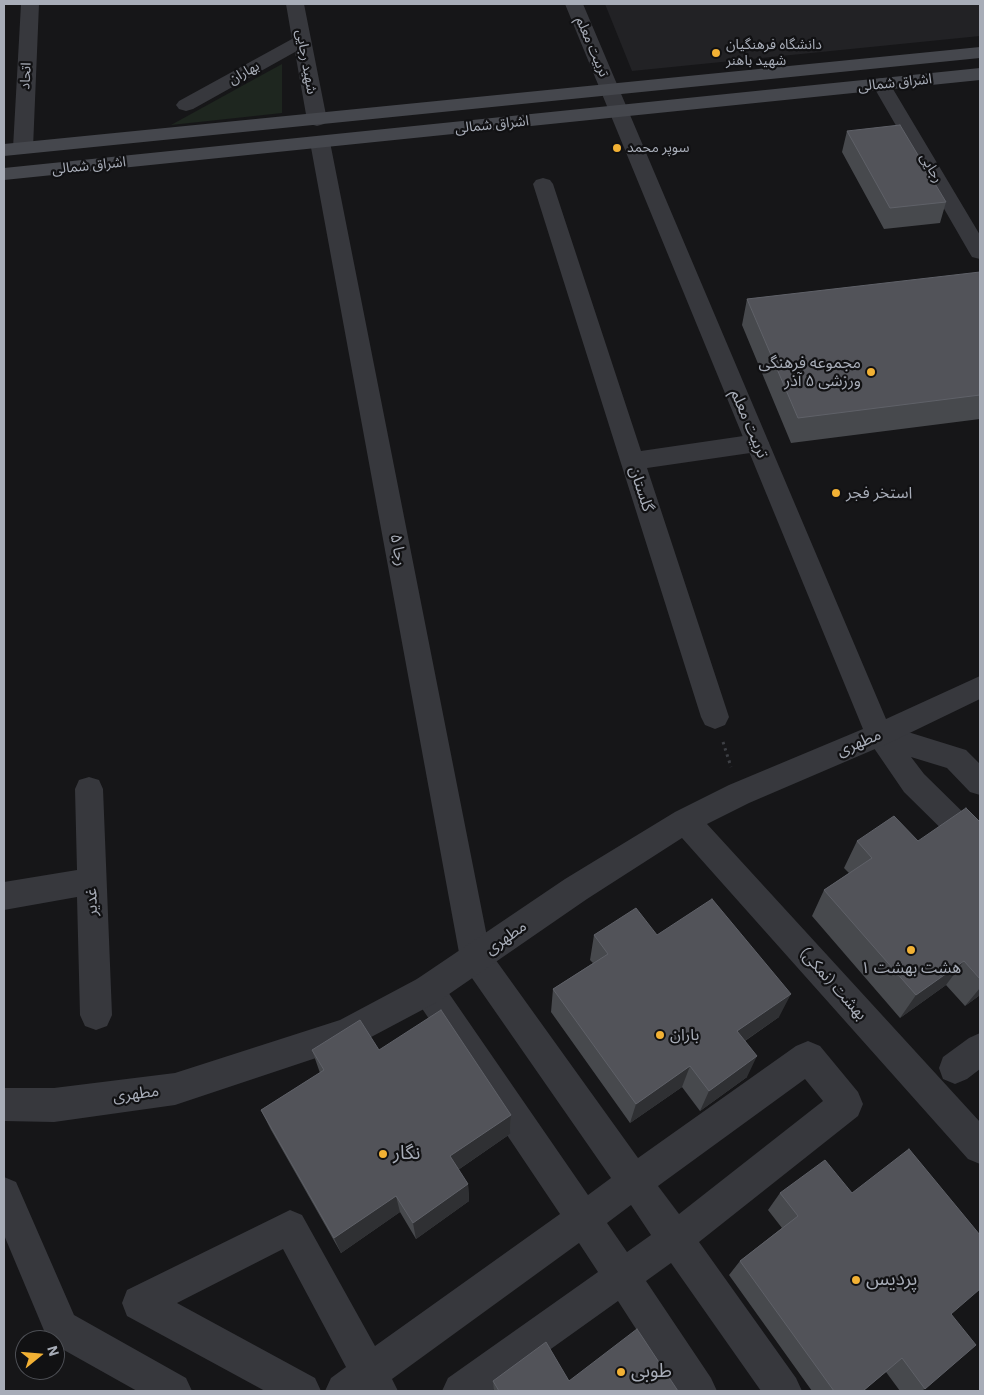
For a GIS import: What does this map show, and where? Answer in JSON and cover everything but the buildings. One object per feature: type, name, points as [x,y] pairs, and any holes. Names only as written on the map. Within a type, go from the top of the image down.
[{"type":"main road","name":"اشراق شمالی","points":[[4,174],[611,90],[980,52]]},
{"type":"main road","name":"اشراق شمالی","points":[[4,150],[619,112],[980,74]]},
{"type":"street","name":"اتحاد","points":[[23,148],[30,4]]},
{"type":"street","name":"شهید رجایی","points":[[295,4],[318,131]]},
{"type":"street","name":"تربیت معلم","points":[[574,4],[879,735],[914,783],[980,848]]},
{"type":"street","name":"بهاران","points":[[186,105],[302,41]]},
{"type":"street","name":"رجایی","points":[[881,84],[980,252]]},
{"type":"street","name":"رجا ۵","points":[[318,131],[476,958]]},
{"type":"street","name":"گلستان","points":[[543,184],[715,718]]},
{"type":"street","points":[[632,461],[757,443]]},
{"type":"street","name":"مطهری","points":[[4,1105],[54,1105],[175,1089],[347,1033],[428,990],[576,889],[686,821],[739,794],[879,735],[980,688]]},
{"type":"street","points":[[879,735],[956,759],[980,783]]},
{"type":"street","name":"غدیر","points":[[89,790],[96,1015]]},
{"type":"street","name":"بهشت (نمکی)","points":[[686,821],[980,1147]]},
{"type":"street","points":[[4,896],[92,880]]},
{"type":"street","points":[[476,958],[783,1391]]},
{"type":"street","points":[[428,990],[584,1219],[698,1391]]},
{"type":"street","points":[[302,1391],[140,1303],[290,1227],[365,1385],[584,1219],[808,1057],[846,1104],[675,1239],[461,1391]]},
{"type":"street","points":[[4,1194],[61,1328],[172,1391]]},
{"type":"path","points":[[715,718],[739,794]]},
{"type":"shaded area","name":"دانشگاه فرهنگیان شهید باهنر","points":[[605,4],[980,4],[980,36],[632,71]]},
{"type":"shaded area","points":[[282,64],[282,113],[171,125]]},
{"type":"place","name":"دانشگاه فرهنگیان شهید باهنر","points":[[716,53]]},
{"type":"place","name":"سوپر محمد","points":[[617,148]]},
{"type":"place","name":"مجموعه فرهنگی ورزشی ۵ آذر","points":[[871,372]]},
{"type":"place","name":"استخر فجر","points":[[836,493]]},
{"type":"place","name":"هشت بهشت ۱","points":[[911,950]]},
{"type":"place","name":"باران","points":[[660,1035]]},
{"type":"place","name":"نگار","points":[[383,1154]]},
{"type":"place","name":"پردیس","points":[[856,1280]]},
{"type":"place","name":"طوبی","points":[[621,1372]]}]
